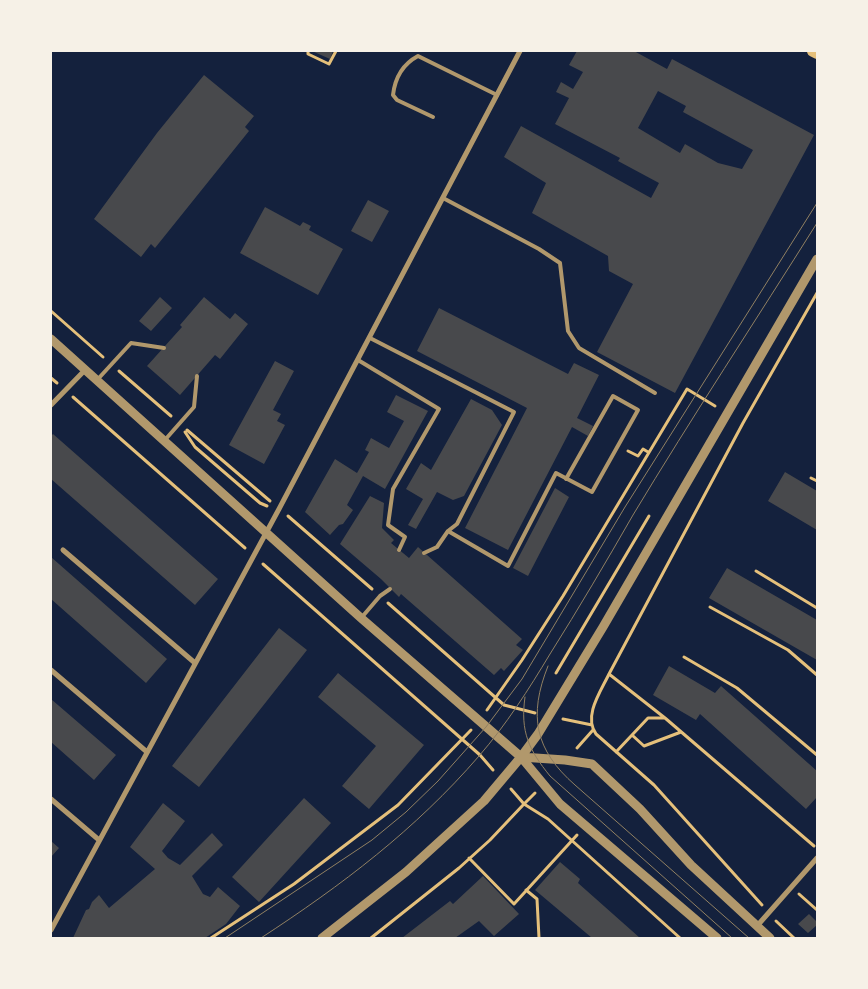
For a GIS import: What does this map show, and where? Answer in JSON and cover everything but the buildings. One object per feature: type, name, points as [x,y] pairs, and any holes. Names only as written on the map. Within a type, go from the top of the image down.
[{"type":"main road","points":[[813,51],[817,53]]},
{"type":"street","points":[[51,930],[280,509],[520,51]]},
{"type":"street","points":[[322,938],[406,872],[484,801],[521,757],[550,716],[603,627],[817,259]]},
{"type":"street","points":[[51,340],[361,618],[521,757],[560,804],[717,938]]},
{"type":"street","points":[[51,404],[85,370]]},
{"type":"street","points":[[63,550],[195,663]]},
{"type":"street","points":[[51,670],[147,752]]},
{"type":"street","points":[[521,757],[592,764],[640,809],[691,865],[770,938]]},
{"type":"street","points":[[51,799],[99,840]]},
{"type":"street","points":[[757,926],[817,858]]},
{"type":"lane","points":[[432,118],[397,100],[393,95],[401,71],[409,60],[418,56],[497,95]]},
{"type":"lane","points":[[443,198],[539,249],[560,263],[568,331],[579,348],[655,393]]},
{"type":"lane","points":[[370,338],[514,412],[457,524],[448,531],[437,547],[424,553]]},
{"type":"lane","points":[[97,381],[131,343],[164,348]]},
{"type":"lane","points":[[358,360],[439,409],[393,489],[388,524],[405,536],[398,550]]},
{"type":"lane","points":[[164,441],[194,406],[197,376]]},
{"type":"lane","points":[[448,531],[508,566],[556,473],[566,479],[592,492],[638,410],[613,396],[566,479]]},
{"type":"lane","points":[[361,618],[380,596],[390,589]]},
{"type":"path","points":[[308,51],[308,54],[329,64],[336,51]]},
{"type":"path","points":[[794,938],[769,913],[654,785],[593,730],[591,716],[609,674],[743,423],[817,293]]},
{"type":"path","points":[[51,378],[480,755],[524,804],[548,819],[680,938]]},
{"type":"path","points":[[496,698],[563,596],[687,389],[715,406]]},
{"type":"path","points":[[179,424],[280,509]]},
{"type":"path","points":[[179,424],[196,447],[260,503],[280,509]]},
{"type":"path","points":[[638,456],[643,449],[648,452]]},
{"type":"path","points":[[811,478],[817,481]]},
{"type":"path","points":[[556,673],[651,512]]},
{"type":"path","points":[[756,571],[817,608]]},
{"type":"path","points":[[710,607],[788,650],[817,675]]},
{"type":"path","points":[[684,657],[737,688],[817,754]]},
{"type":"path","points":[[609,674],[665,718],[817,848]]},
{"type":"path","points":[[616,752],[648,718],[665,718]]},
{"type":"path","points":[[632,735],[644,746],[681,732]]},
{"type":"path","points":[[211,938],[294,884],[398,805],[462,740]]},
{"type":"path","points":[[371,938],[470,858],[524,804]]},
{"type":"path","points":[[470,858],[514,904],[586,825]]},
{"type":"path","points":[[526,890],[537,899],[539,938]]},
{"type":"path","points":[[802,897],[817,910]]},
{"type":"tram line","points":[[225,938],[372,840],[406,812],[438,781],[486,727],[522,679],[625,507],[817,203]]},
{"type":"tram line","points":[[261,938],[349,877],[403,832],[455,783],[499,732],[534,680],[582,602],[655,478],[817,223]]},
{"type":"tram line","points":[[548,666],[538,701],[537,716],[539,731],[551,759],[575,785],[749,938]]},
{"type":"tram line","points":[[525,697],[525,731],[532,749],[550,776],[732,938]]}]
